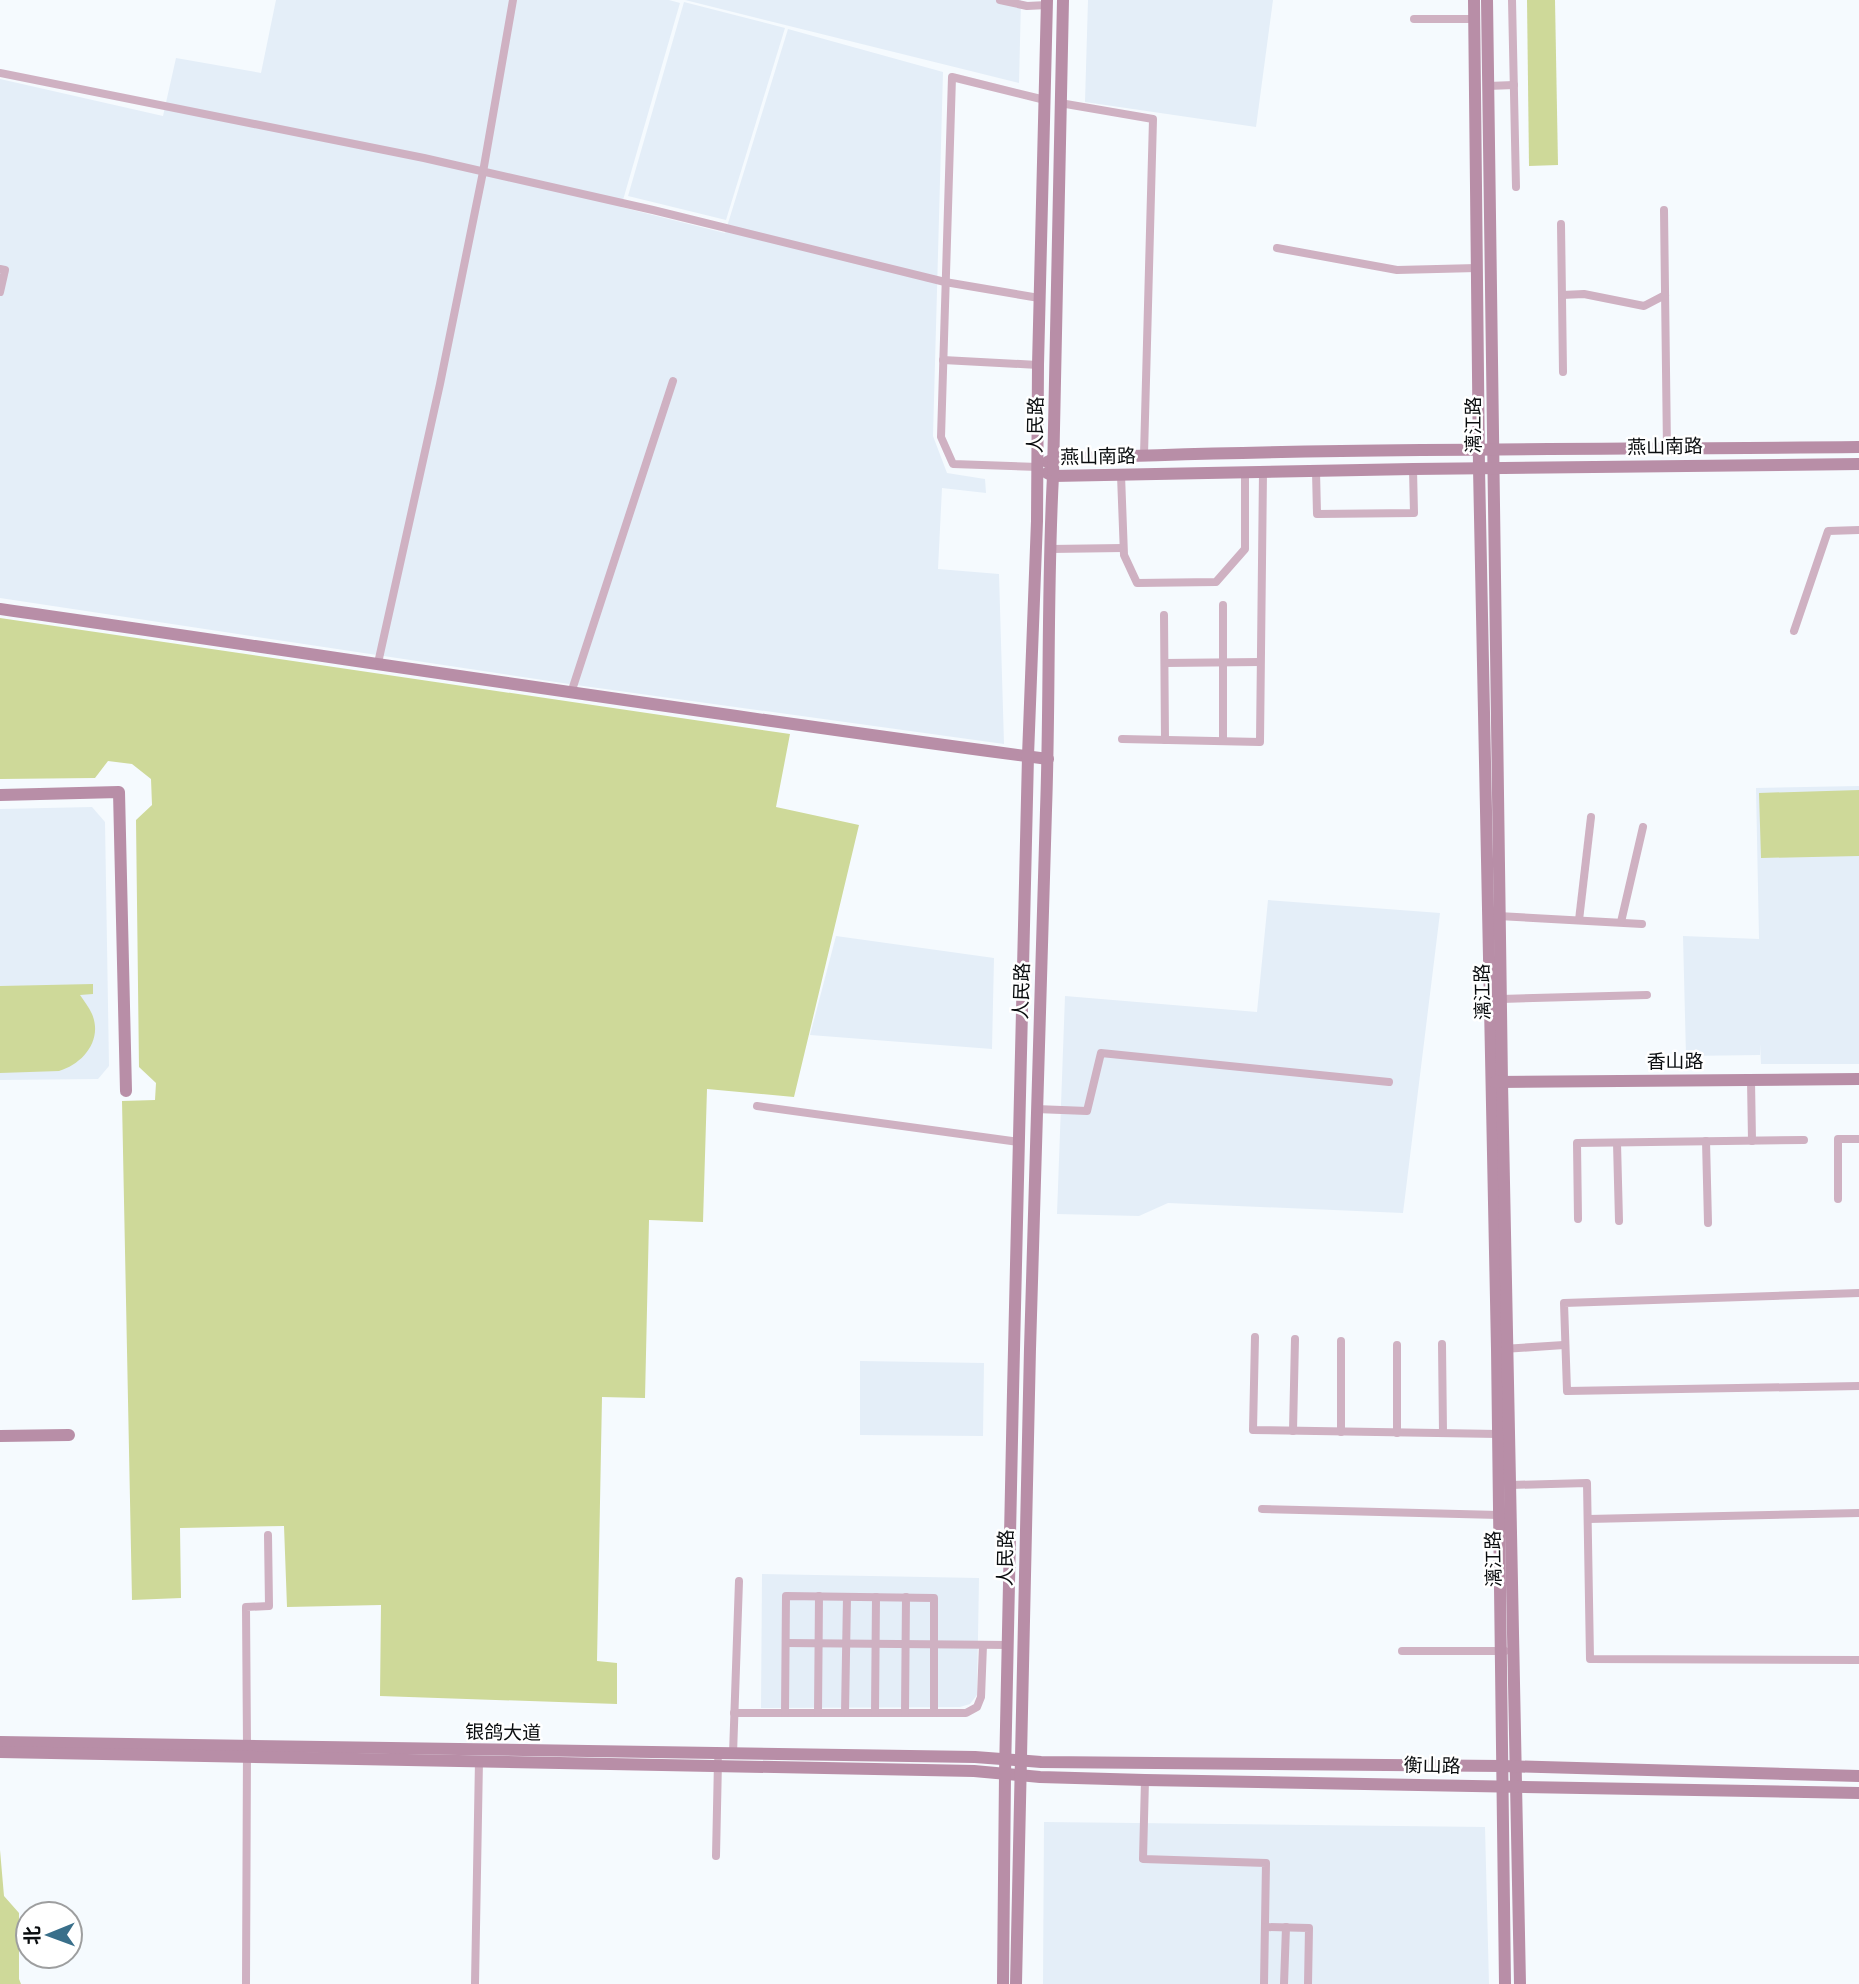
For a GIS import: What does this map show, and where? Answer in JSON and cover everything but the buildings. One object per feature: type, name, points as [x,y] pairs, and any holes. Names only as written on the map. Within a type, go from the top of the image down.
[{"type":"street","points":[[378,663],[440,384],[483,172],[513,0]]},
{"type":"street","points":[[1000,0],[1027,6],[1047,3]]},
{"type":"street","name":"人民路","points":[[1003,1984],[1011,1939],[1021,1776],[1020,1719],[1036,1109],[1048,759],[1062,0]]},
{"type":"street","name":"漓江路","points":[[1474,0],[1479,450],[1486,468],[1502,1349],[1511,1485],[1508,1651],[1502,1766],[1505,1984]]},
{"type":"street","name":"漓江路","points":[[1486,468],[1493,450],[1487,0]]},
{"type":"street","points":[[1512,0],[1516,187]]},
{"type":"street","name":"人民路","points":[[1016,1984],[1011,1939],[1005,1774],[1047,3]]},
{"type":"street","points":[[1414,19],[1474,19]]},
{"type":"street","points":[[0,73],[424,158],[945,282],[1040,298]]},
{"type":"street","points":[[1038,467],[953,464],[940,437],[952,77],[1045,100]]},
{"type":"street","points":[[1488,86],[1514,85]]},
{"type":"street","points":[[1060,103],[1153,119],[1144,455]]},
{"type":"street","points":[[1664,210],[1667,466]]},
{"type":"street","points":[[1561,224],[1563,372]]},
{"type":"street","points":[[1276,248],[1397,270],[1477,268]]},
{"type":"street","points":[[0,269],[5,270],[0,292]]},
{"type":"street","points":[[1562,295],[1584,294],[1644,306],[1665,295]]},
{"type":"street","points":[[943,360],[1038,365]]},
{"type":"street","points":[[571,693],[673,381]]},
{"type":"street","name":"燕山南路","points":[[1038,467],[1053,459],[1144,455],[1859,447]]},
{"type":"street","points":[[1783,448],[1783,465]]},
{"type":"street","points":[[1306,453],[1317,514],[1414,513],[1413,469]]},
{"type":"street","name":"燕山南路","points":[[1038,467],[1053,476],[1859,464]]},
{"type":"street","points":[[1121,475],[1124,555],[1137,583],[1216,582],[1245,549],[1245,472]]},
{"type":"street","points":[[1122,739],[1260,742],[1263,472]]},
{"type":"street","points":[[1794,631],[1828,531],[1859,530]]},
{"type":"street","points":[[1050,548],[1123,548]]},
{"type":"street","points":[[1223,605],[1223,741]]},
{"type":"street","points":[[0,609],[571,693],[1048,759]]},
{"type":"street","points":[[1164,615],[1165,740]]},
{"type":"street","points":[[1165,663],[1260,662]]},
{"type":"street","points":[[0,795],[119,792],[127,1091]]},
{"type":"street","points":[[1579,920],[1591,817]]},
{"type":"street","points":[[1621,922],[1643,827]]},
{"type":"street","points":[[1494,916],[1642,924]]},
{"type":"street","name":"漓江路","points":[[1494,916],[1501,999],[1497,1082]]},
{"type":"street","points":[[1501,999],[1647,995]]},
{"type":"street","points":[[1036,1109],[1087,1111],[1101,1053],[1389,1082]]},
{"type":"street","name":"香山路","points":[[1497,1082],[1859,1079]]},
{"type":"street","points":[[1751,1080],[1752,1141]]},
{"type":"street","points":[[757,1106],[1019,1142]]},
{"type":"street","points":[[1838,1199],[1838,1139],[1859,1139]]},
{"type":"street","points":[[1578,1219],[1577,1143],[1804,1140]]},
{"type":"street","points":[[1706,1141],[1708,1223]]},
{"type":"street","points":[[1617,1143],[1619,1221]]},
{"type":"street","points":[[1859,1293],[1564,1303],[1567,1391],[1859,1386]]},
{"type":"street","points":[[1255,1337],[1253,1430],[1498,1434]]},
{"type":"street","points":[[1293,1431],[1295,1339]]},
{"type":"street","points":[[1340,1432],[1342,1341]]},
{"type":"street","points":[[1442,1344],[1443,1433]]},
{"type":"street","points":[[1397,1345],[1397,1433]]},
{"type":"street","points":[[1502,1349],[1564,1345]]},
{"type":"street","name":"漓江路","points":[[1502,1349],[1498,1434],[1499,1515],[1517,1767],[1520,1984]]},
{"type":"street","points":[[0,1436],[69,1435]]},
{"type":"street","points":[[1511,1485],[1587,1483],[1590,1659],[1859,1660]]},
{"type":"street","points":[[1262,1510],[1499,1515]]},
{"type":"street","points":[[1588,1519],[1859,1513]]},
{"type":"street","points":[[246,1984],[246,1606],[269,1606],[268,1535]]},
{"type":"street","points":[[733,1755],[740,1581]]},
{"type":"street","points":[[785,1713],[786,1596],[933,1598],[934,1713]]},
{"type":"street","points":[[818,1713],[819,1596]]},
{"type":"street","points":[[845,1713],[847,1597]]},
{"type":"street","points":[[875,1713],[876,1597]]},
{"type":"street","points":[[905,1713],[906,1597]]},
{"type":"street","points":[[786,1643],[1009,1645]]},
{"type":"street","points":[[734,1713],[966,1713],[977,1707],[981,1697],[983,1645]]},
{"type":"street","points":[[1402,1651],[1508,1651]]},
{"type":"street","name":"银鸽大道","points":[[0,1742],[479,1760],[718,1760],[733,1755],[975,1757],[1006,1760]]},
{"type":"street","name":"银鸽大道","points":[[0,1752],[247,1752],[718,1760],[1005,1774]]},
{"type":"street","points":[[475,1984],[479,1760]]},
{"type":"street","points":[[716,1856],[718,1760]]},
{"type":"street","name":"衡山路","points":[[1006,1760],[1502,1766],[1859,1776]]},
{"type":"street","name":"衡山路","points":[[1005,1774],[1145,1780],[1859,1793]]},
{"type":"street","points":[[1145,1780],[1143,1859],[1266,1863],[1264,1984]]},
{"type":"street","points":[[1265,1927],[1309,1928],[1308,1984]]},
{"type":"street","points":[[1284,1984],[1286,1927]]},
{"type":"shaded area","points":[[276,0],[669,0],[680,3],[621,207],[725,233],[788,29],[943,72],[933,436],[947,473],[985,479],[986,493],[942,488],[938,569],[999,574],[1004,744],[569,684],[0,598],[0,79],[163,116],[176,58],[261,73]]},
{"type":"shaded area","points":[[685,0],[1021,0],[1019,83]]},
{"type":"shaded area","points":[[1088,0],[1273,0],[1256,127],[1085,102]]},
{"type":"shaded area","points":[[684,2],[785,28],[726,220],[628,196]]},
{"type":"shaded area","points":[[1859,786],[1859,1064],[1761,1064],[1760,1044],[1760,1055],[1686,1056],[1683,936],[1759,939],[1756,788]]},
{"type":"shaded area","points":[[92,807],[105,822],[109,1066],[98,1079],[0,1080],[0,809]]},
{"type":"shaded area","points":[[1268,900],[1440,913],[1403,1213],[1168,1203],[1139,1216],[1057,1214],[1065,996],[1257,1012]]},
{"type":"shaded area","points":[[836,936],[994,958],[992,1049],[810,1035]]},
{"type":"shaded area","points":[[860,1361],[984,1363],[983,1436],[860,1435]]},
{"type":"shaded area","points":[[762,1574],[979,1578],[977,1695],[970,1704],[960,1707],[761,1708]]},
{"type":"shaded area","points":[[1044,1822],[1485,1827],[1489,1984],[1043,1984]]},
{"type":"green space","points":[[1527,0],[1555,0],[1558,165],[1529,166]]},
{"type":"green space","points":[[0,618],[790,734],[776,807],[859,825],[794,1097],[707,1089],[703,1222],[649,1220],[645,1398],[602,1397],[597,1661],[617,1663],[617,1704],[380,1696],[381,1605],[287,1607],[284,1526],[180,1528],[181,1598],[132,1600],[122,1101],[155,1100],[156,1083],[139,1067],[136,820],[152,805],[151,779],[132,764],[108,761],[95,778],[0,779]]},
{"type":"green space","points":[[1859,790],[1859,856],[1761,858],[1759,793]]},
{"type":"green space","points":[[93,984],[93,994],[80,995],[91,1011],[95,1024],[93,1042],[83,1057],[59,1071],[0,1073],[0,986]]},
{"type":"green space","points":[[0,1850],[4,1896],[14,1907],[14,1970],[19,1970],[21,1984],[0,1984]]}]
